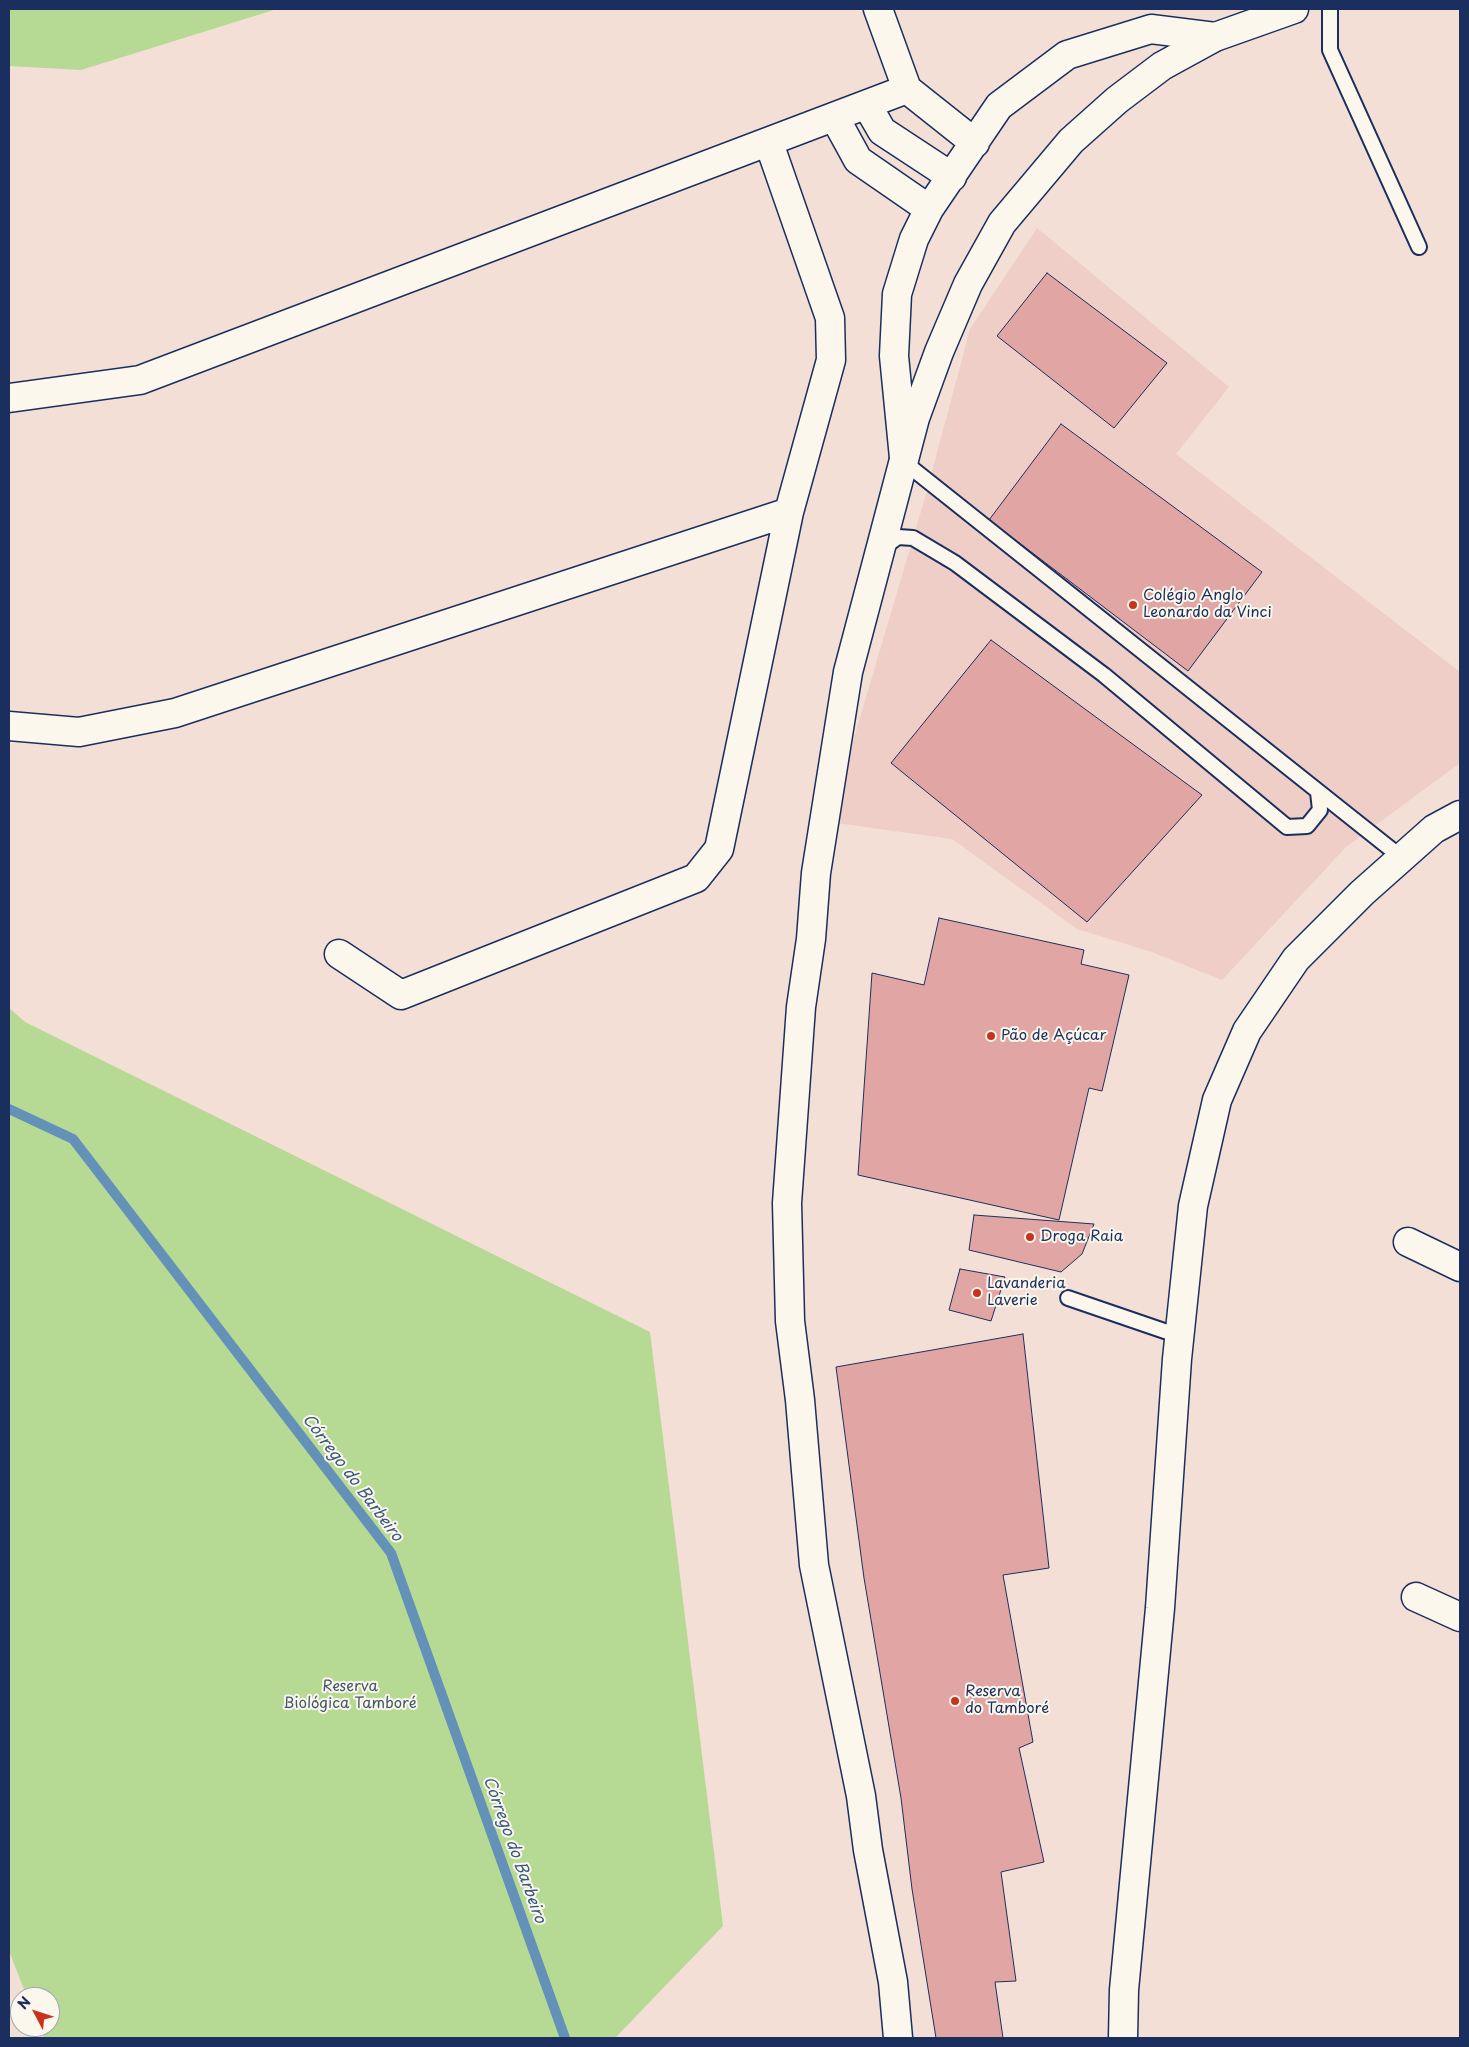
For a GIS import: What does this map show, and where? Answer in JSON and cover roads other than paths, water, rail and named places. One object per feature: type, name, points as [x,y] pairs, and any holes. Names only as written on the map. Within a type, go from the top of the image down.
[{"type":"street","points":[[878,9],[907,89],[963,161]]},
{"type":"street","points":[[898,2038],[893,1982],[868,1850],[861,1796],[814,1565],[800,1400],[790,1321],[788,1202],[801,1008],[822,834],[848,672],[915,418],[939,352],[968,284],[1002,223],[1071,141],[1117,100],[1162,66],[1215,38],[1294,9]]},
{"type":"street","points":[[904,462],[894,356],[897,294],[914,239],[930,209],[999,106],[1067,55],[1151,29],[1215,38]]},
{"type":"street","points":[[9,398],[140,380],[835,118],[907,89]]},
{"type":"street","points":[[872,103],[882,131],[963,161]]},
{"type":"street","points":[[835,118],[858,160],[930,209]]},
{"type":"street","points":[[339,954],[401,995],[696,878],[719,849],[789,512],[831,360],[830,318],[769,143]]},
{"type":"street","points":[[9,726],[79,732],[175,712],[789,512]]},
{"type":"street","points":[[1123,2038],[1124,1990],[1160,1608],[1180,1336],[1193,1206],[1216,1100],[1247,1031],[1296,959],[1362,892],[1434,829],[1460,814]]},
{"type":"street","points":[[1408,1242],[1460,1267]]},
{"type":"street","points":[[1416,1597],[1460,1617]]},
{"type":"lane","points":[[1330,9],[1330,50],[1419,247]]},
{"type":"lane","points":[[904,462],[1402,858]]},
{"type":"lane","points":[[882,548],[898,537],[913,538],[955,563],[1104,676],[1288,827],[1307,826],[1320,810],[1318,792]]},
{"type":"lane","points":[[1068,1298],[1180,1336]]},
{"type":"waterway","name":"Córrego do Barbeiro","points":[[9,1109],[73,1139],[391,1553],[565,2038]]},
{"type":"place","name":"Colégio Anglo Leonardo da Vinci","points":[[1133,605]]},
{"type":"place","name":"Pão de Açúcar","points":[[991,1036]]},
{"type":"place","name":"Droga Raia","points":[[1030,1237]]},
{"type":"place","name":"Lavanderia Laverie","points":[[977,1293]]},
{"type":"place","name":"Reserva do Tamboré","points":[[955,1701]]},
{"type":"park label","name":"Reserva Biológica Tamboré","points":[[350,1696]]}]
